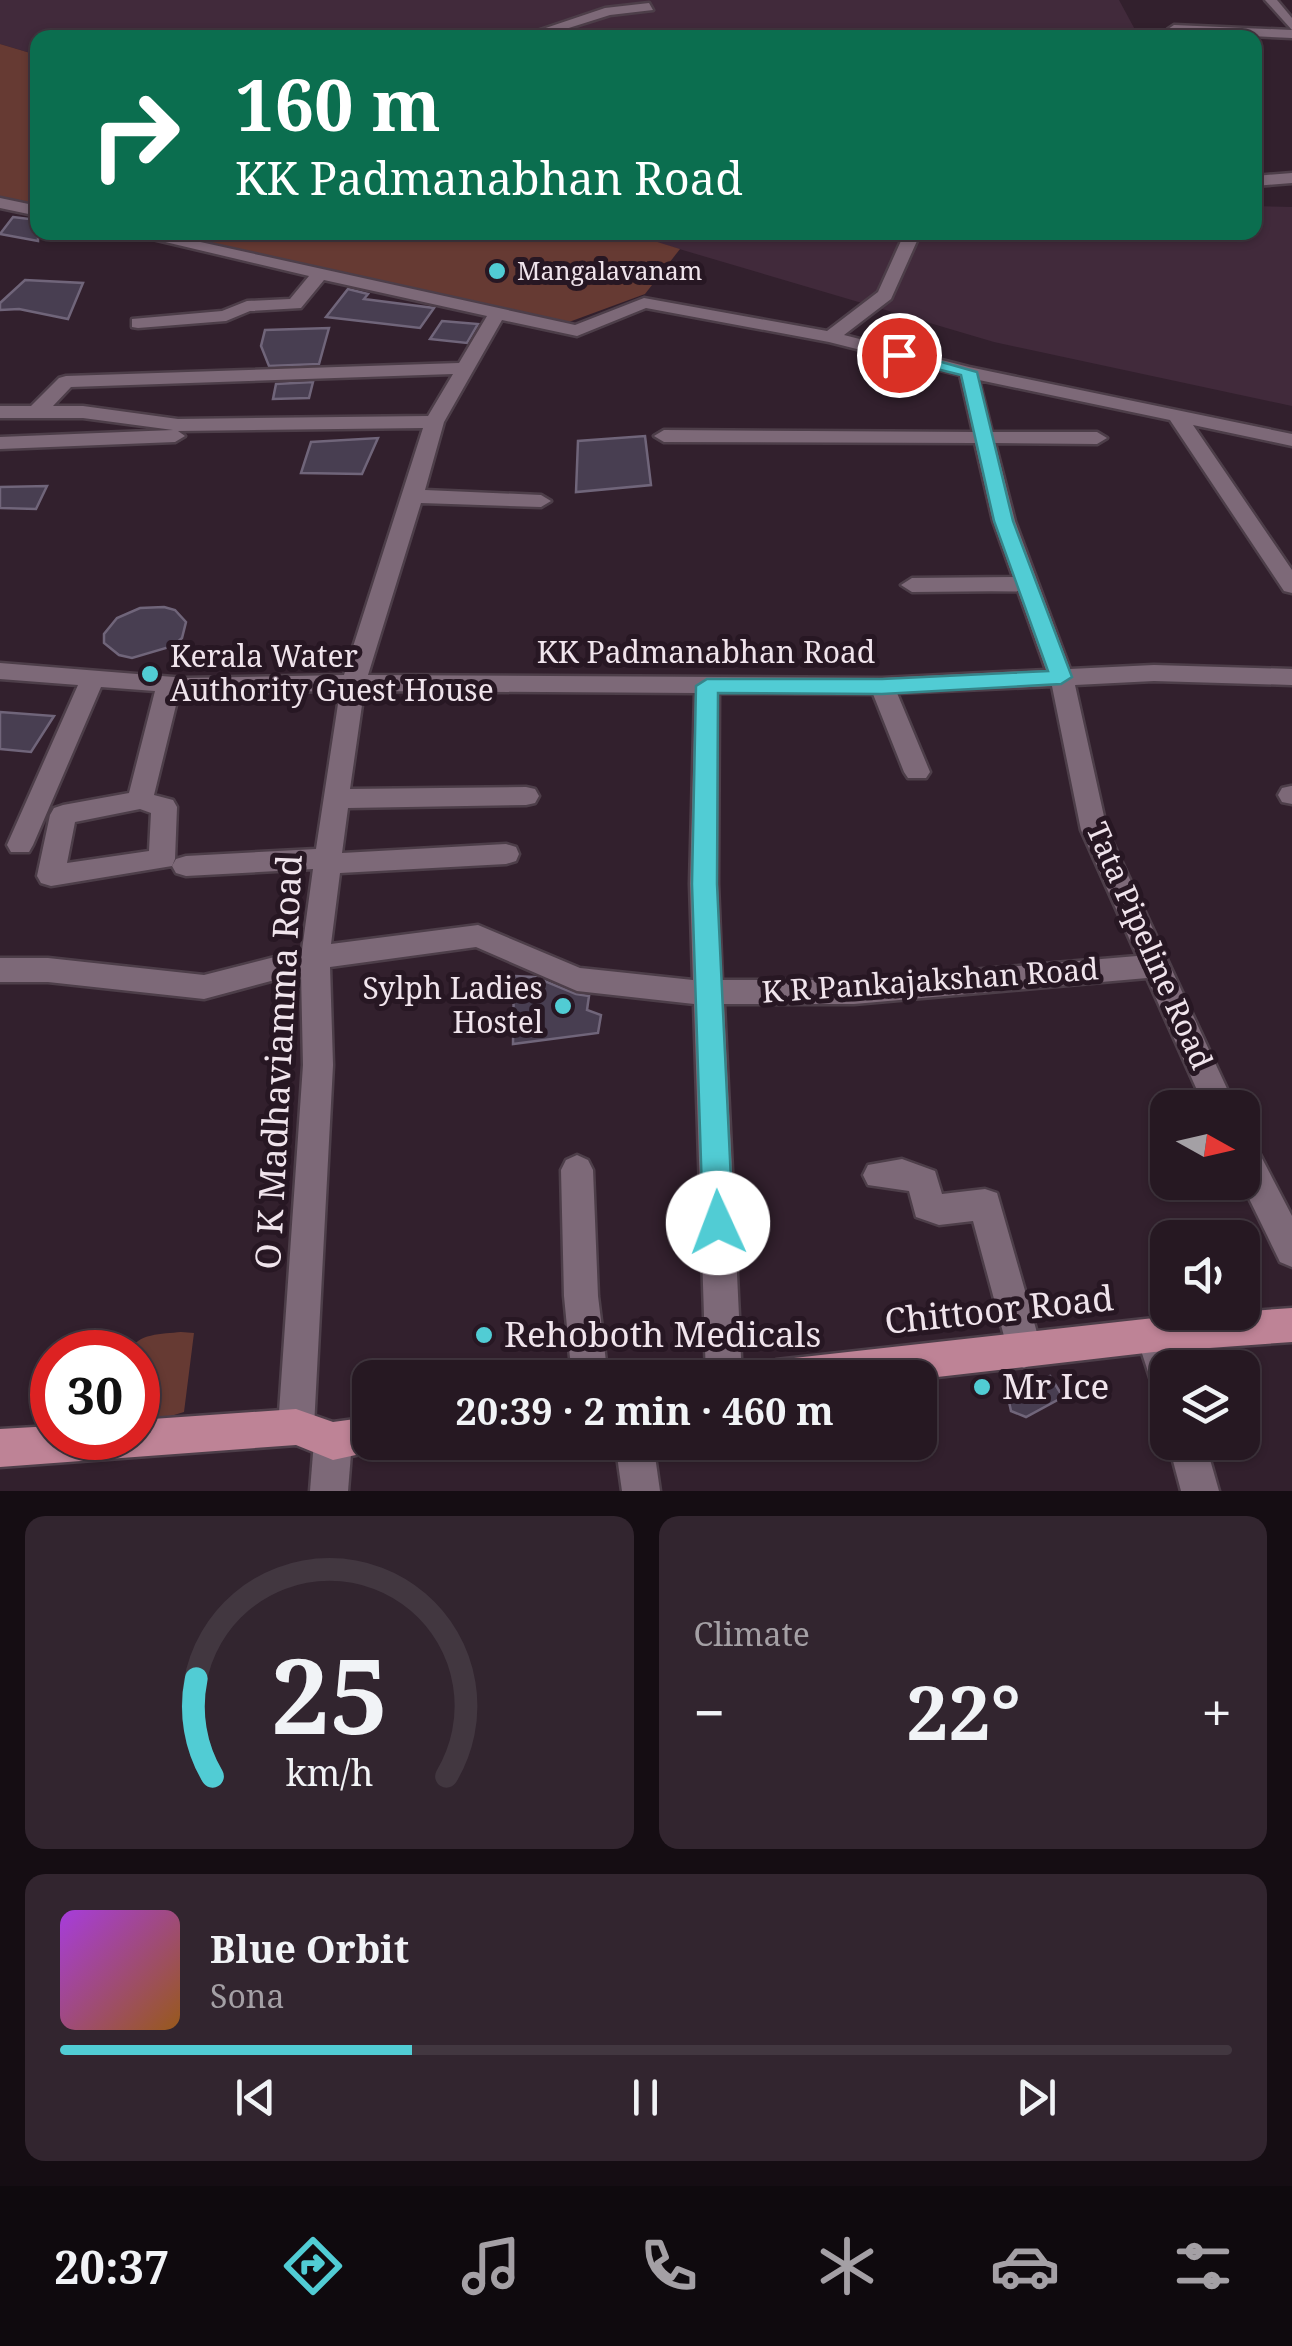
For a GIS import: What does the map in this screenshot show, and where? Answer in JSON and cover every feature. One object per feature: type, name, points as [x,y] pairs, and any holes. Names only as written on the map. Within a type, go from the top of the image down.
[{"type":"main road","name":"Chittoor Road","points":[[935,1360],[1292,1324]]},
{"type":"main road","points":[[0,1448],[296,1427],[352,1439]]},
{"type":"street","points":[[1271,0],[1292,26]]},
{"type":"street","points":[[547,30],[609,10],[649,6]]},
{"type":"street","points":[[1262,33],[1292,34]]},
{"type":"street","points":[[1262,180],[1292,178]]},
{"type":"street","points":[[0,203],[30,209]]},
{"type":"street","points":[[166,240],[578,331],[644,303],[830,337],[968,372],[1292,440]]},
{"type":"street","points":[[830,337],[885,295],[909,240]]},
{"type":"street","points":[[138,323],[226,316],[247,306],[295,304],[318,275]]},
{"type":"street","name":"O K Madhaviamma Road","points":[[296,1427],[318,1064],[316,958],[352,693],[365,638],[434,422],[496,315]]},
{"type":"street","points":[[37,411],[66,382],[465,368]]},
{"type":"street","name":"Tata Pipeline Road","points":[[968,372],[1004,521],[1061,677],[1094,830],[1213,1090]]},
{"type":"street","points":[[0,412],[37,411],[210,430]]},
{"type":"street","points":[[1177,416],[1292,586]]},
{"type":"street","points":[[0,442],[434,422]]},
{"type":"street","points":[[664,436],[1097,438]]},
{"type":"street","points":[[412,496],[541,501]]},
{"type":"street","points":[[912,585],[1027,584]]},
{"type":"street","name":"KK Padmanabhan Road","points":[[0,671],[169,685],[352,693],[882,686],[1154,672],[1292,677]]},
{"type":"street","points":[[20,845],[92,679]]},
{"type":"street","points":[[140,800],[169,685]]},
{"type":"street","points":[[707,686],[703,764],[723,1360]]},
{"type":"street","points":[[882,686],[916,772]]},
{"type":"street","points":[[336,798],[526,796]]},
{"type":"street","points":[[140,800],[164,807],[162,859],[51,876],[63,814],[140,800]]},
{"type":"street","points":[[186,866],[506,854]]},
{"type":"street","name":"K R Pankajakshan Road","points":[[0,970],[48,970],[204,987],[316,958],[478,936],[577,978],[709,992],[854,992],[1156,966]]},
{"type":"street","points":[[577,1170],[581,1296],[588,1360]]},
{"type":"street","points":[[878,1175],[902,1174],[923,1182],[928,1206],[938,1210],[984,1204],[1024,1350]]},
{"type":"street","points":[[1260,1186],[1292,1250]]},
{"type":"street","points":[[1154,1335],[1159,1350]]},
{"type":"street","points":[[328,1491],[352,1439]]},
{"type":"street","points":[[637,1460],[641,1491]]},
{"type":"street","points":[[1191,1460],[1200,1491]]},
{"type":"shaded area","points":[[0,0],[1119,0],[1135,30],[30,30],[30,53],[0,44]]},
{"type":"shaded area","points":[[0,44],[30,53],[30,204],[0,198]]},
{"type":"shaded area","points":[[1262,206],[1292,207],[1292,406],[994,342],[649,240],[1262,240]]},
{"type":"shaded area","name":"Mangalavanam","points":[[187,240],[651,240],[680,249],[645,294],[569,322]]},
{"type":"shaded area","points":[[194,1333],[184,1412],[160,1419],[160,1334]]},
{"type":"building","points":[[13,217],[30,219],[30,240],[0,234]]},
{"type":"building","points":[[25,280],[83,283],[68,319],[19,309],[0,310],[0,303]]},
{"type":"building","points":[[348,289],[368,294],[364,299],[434,308],[420,328],[326,317]]},
{"type":"building","points":[[442,321],[478,324],[467,343],[430,339]]},
{"type":"building","points":[[329,328],[319,364],[269,366],[261,346],[265,330]]},
{"type":"building","points":[[313,382],[309,398],[273,399],[276,384]]},
{"type":"building","points":[[645,436],[651,485],[576,492],[578,441]]},
{"type":"building","points":[[378,438],[362,474],[301,473],[311,442]]},
{"type":"building","points":[[47,486],[36,509],[0,508],[0,487]]},
{"type":"building","points":[[140,608],[175,610],[186,622],[182,638],[173,646],[132,658],[119,655],[104,643],[104,634],[117,618]]},
{"type":"building","points":[[0,712],[54,716],[31,752],[0,749]]},
{"type":"building","points":[[514,976],[535,977],[589,996],[587,1010],[601,1015],[598,1033],[513,1044]]},
{"type":"building","points":[[1050,1376],[1063,1397],[1026,1417],[1011,1411],[1006,1388]]},
{"type":"place","name":"Mangalavanam","points":[[497,271]]},
{"type":"place","name":"Kerala Water Authority Guest House","points":[[150,674]]},
{"type":"place","name":"Sylph Ladies Hostel","points":[[563,1006]]},
{"type":"place","name":"Rehoboth Medicals","points":[[484,1335]]},
{"type":"place","name":"Mr Ice","points":[[982,1387]]},
{"type":"route","points":[[718,1223],[704,884],[707,686],[882,686],[1061,677],[1004,521],[968,372],[899,355]]}]
